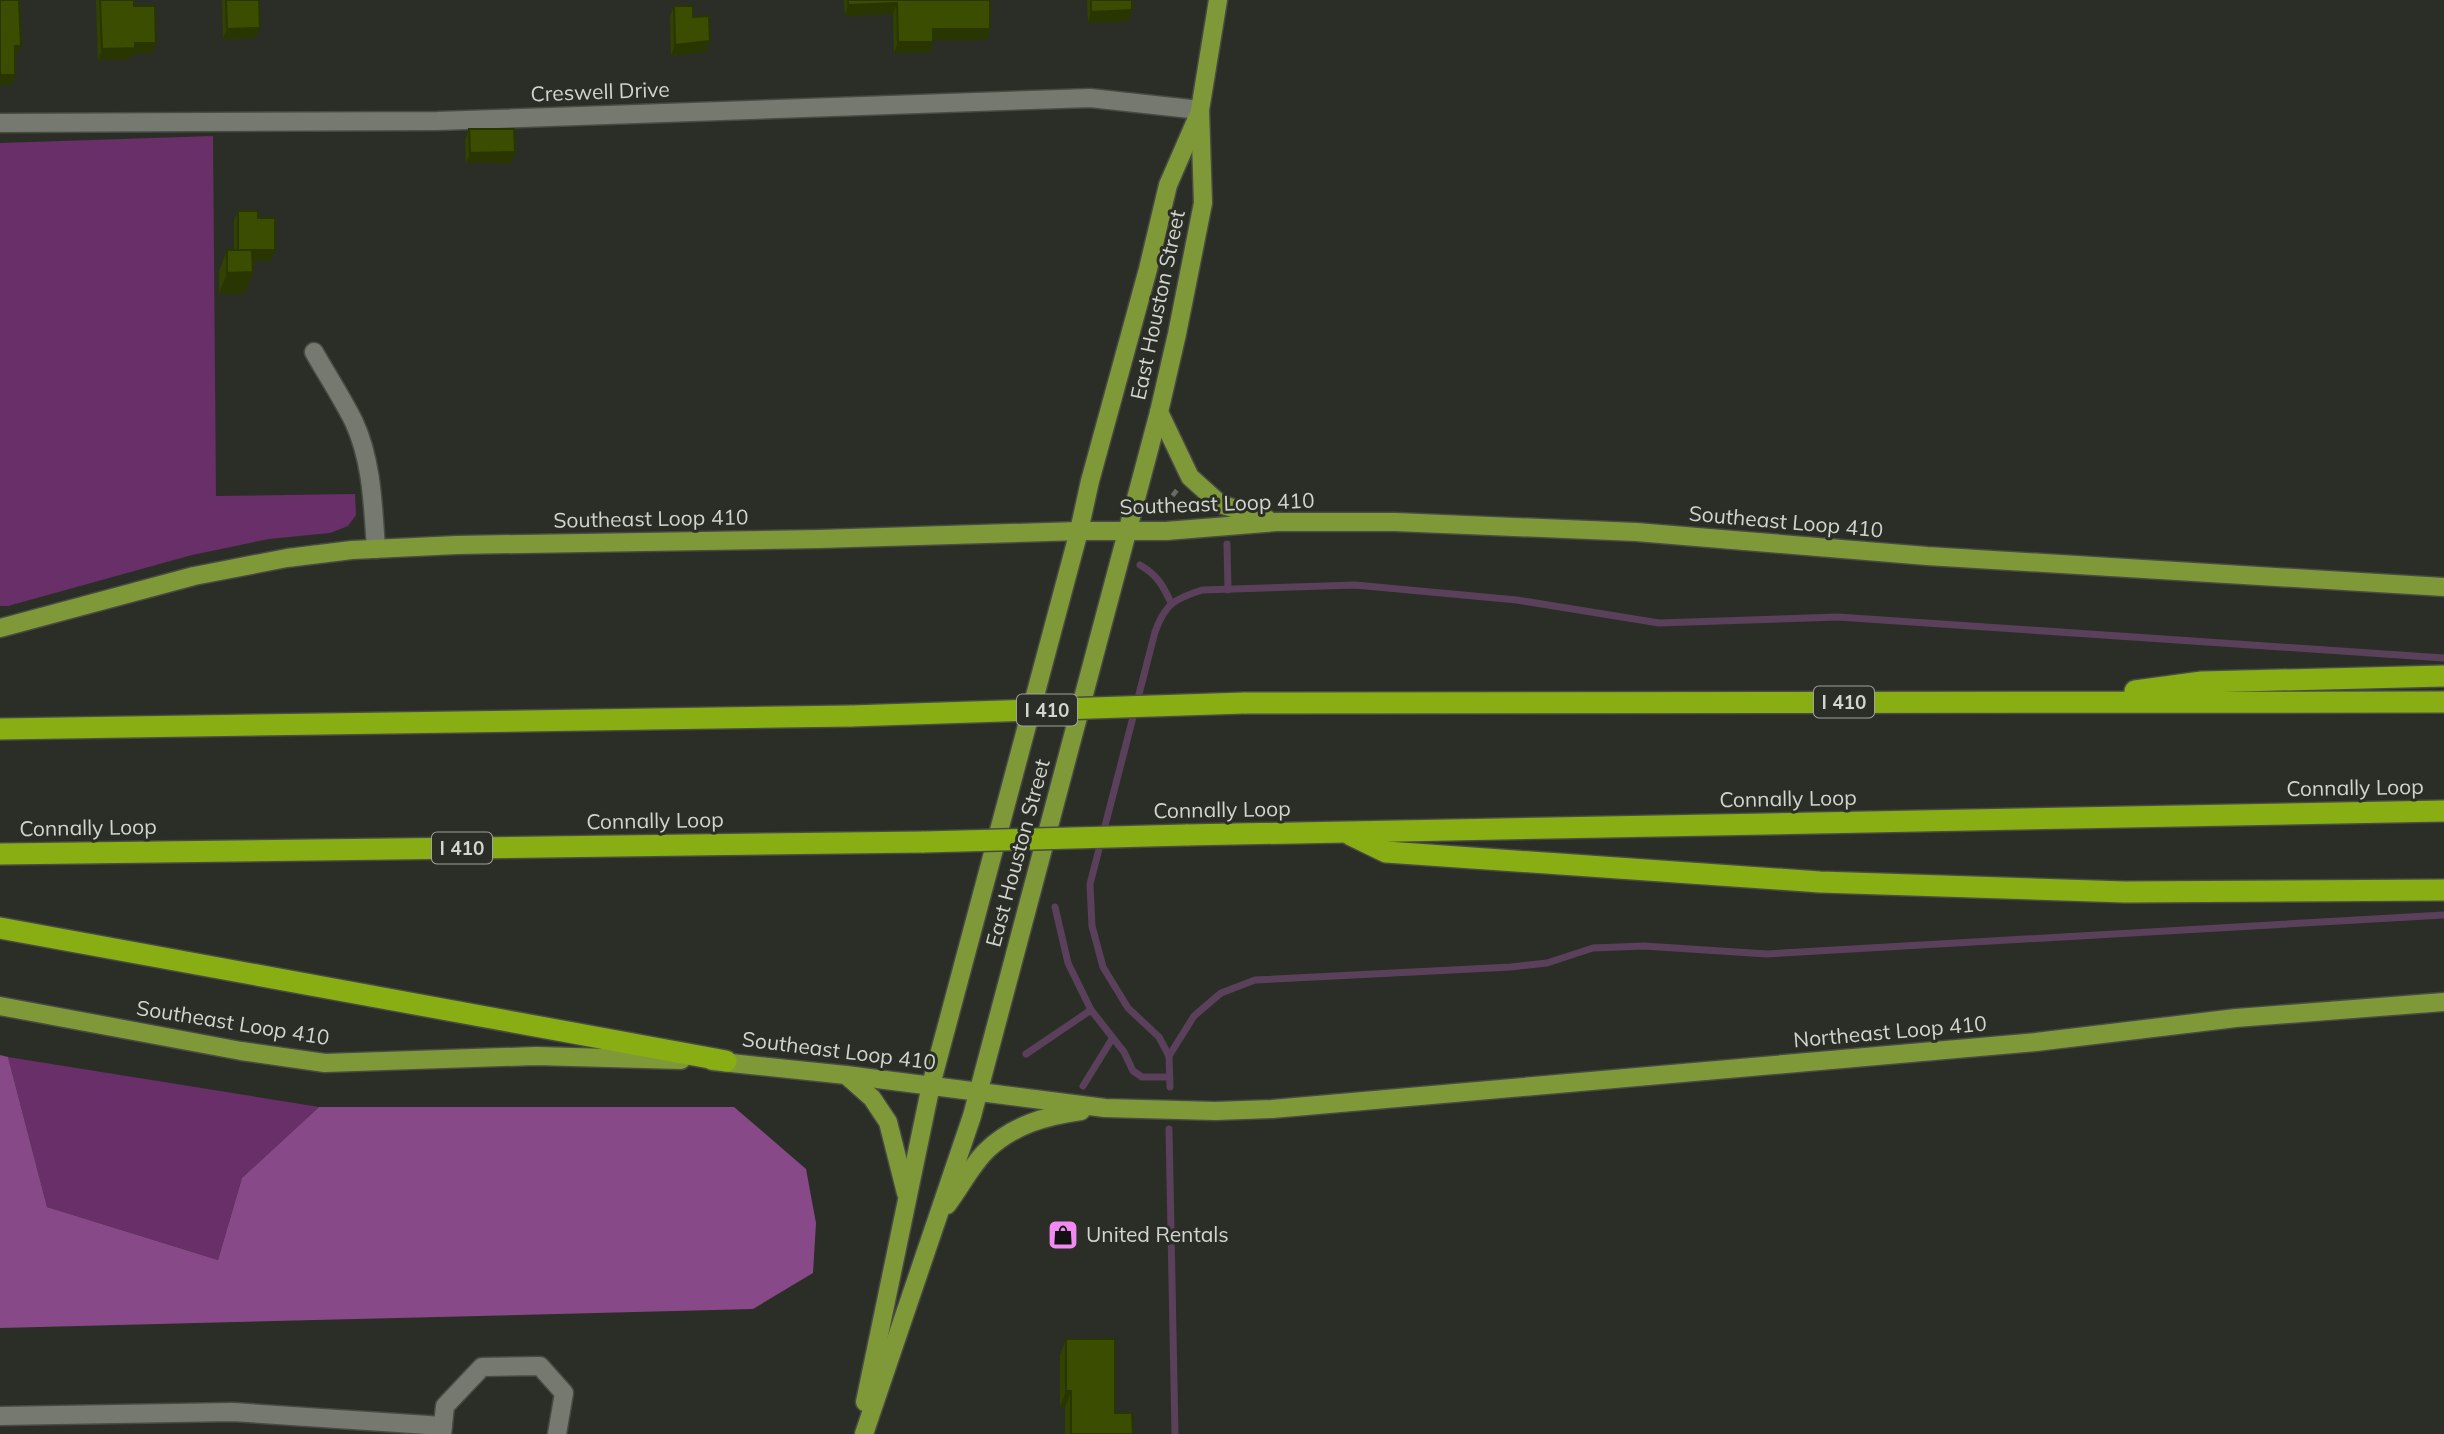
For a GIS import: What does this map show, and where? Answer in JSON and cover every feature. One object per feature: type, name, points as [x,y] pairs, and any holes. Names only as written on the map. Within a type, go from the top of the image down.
[{"type":"highway","points":[[2046,702],[2202,682],[2444,676]]},
{"type":"highway","name":"I 410","points":[[0,729],[851,716],[1244,703],[2444,702]]},
{"type":"highway","name":"Connally Loop","points":[[0,854],[924,842],[2444,811]]},
{"type":"highway","points":[[1346,833],[1386,852],[1820,882],[2125,892],[2444,890]]},
{"type":"highway","points":[[0,928],[726,1061]]},
{"type":"main road","name":"East Houston Street","points":[[864,1434],[979,1091],[1159,412],[1203,202],[1200,110],[1218,0]]},
{"type":"main road","name":"East Houston Street","points":[[858,1434],[931,1085],[1168,185],[1200,110]]},
{"type":"main road","points":[[1159,412],[1190,477],[1220,505],[1277,522]]},
{"type":"main road","name":"Southeast Loop 410","points":[[0,628],[194,576],[287,558],[376,549],[1079,530],[1166,531],[1277,522],[1395,522],[1636,532],[1927,556],[2444,587]]},
{"type":"main road","name":"Northeast Loop 410","points":[[1340,1102],[2036,1042],[2235,1018],[2444,1002]]},
{"type":"main road","name":"Southeast Loop 410","points":[[0,1006],[241,1051],[324,1063],[536,1056],[726,1061],[1105,1108],[1215,1111],[1340,1102]]},
{"type":"main road","points":[[846,1075],[872,1098],[888,1122],[907,1200]]},
{"type":"main road","points":[[935,1222],[985,1152],[1012,1131],[1046,1116],[1105,1108]]},
{"type":"street","name":"Creswell Drive","points":[[0,122],[437,121],[1090,98],[1200,110]]},
{"type":"street","points":[[314,352],[355,424],[367,463],[376,549]]},
{"type":"street","points":[[0,1416],[233,1412],[442,1430],[445,1406],[482,1367],[540,1366],[564,1393],[557,1434]]},
{"type":"path","points":[[1166,504],[1180,487]]},
{"type":"path","points":[[1165,494],[1173,495]]},
{"type":"shaded area","points":[[213,136],[216,496],[355,494],[356,515],[348,526],[330,533],[269,539],[192,555],[0,606],[0,143]]},
{"type":"shaded area","points":[[0,1055],[8,1057],[47,1207],[218,1260],[242,1178],[319,1107],[734,1107],[806,1169],[816,1223],[813,1273],[753,1309],[0,1328]]},
{"type":"shaded area","points":[[8,1057],[319,1107],[242,1178],[218,1260],[47,1207]]},
{"type":"building","points":[[0,0],[19,0],[21,46],[15,46],[15,75],[0,75]]},
{"type":"building","points":[[100,0],[134,0],[134,6],[155,6],[156,43],[135,43],[135,48],[102,49]]},
{"type":"building","points":[[226,0],[259,0],[260,28],[227,29]]},
{"type":"building","points":[[848,0],[990,0],[990,29],[933,29],[933,42],[898,42],[897,3],[848,5]]},
{"type":"building","points":[[1091,0],[1132,0],[1132,10],[1091,12]]},
{"type":"building","points":[[674,6],[693,6],[693,17],[709,16],[710,41],[675,45]]},
{"type":"building","points":[[469,129],[514,129],[515,152],[470,153]]},
{"type":"building","points":[[238,211],[258,211],[258,218],[275,218],[275,250],[238,250]]},
{"type":"building","points":[[227,250],[252,250],[253,272],[227,273]]},
{"type":"building","points":[[1066,1339],[1115,1339],[1115,1413],[1132,1413],[1133,1434],[1071,1434],[1071,1391],[1066,1391]]},
{"type":"waterway","points":[[1227,544],[1228,590]]},
{"type":"waterway","points":[[1140,565],[1159,581],[1171,603]]},
{"type":"waterway","points":[[1170,1087],[1169,1056],[1159,1037],[1128,1008],[1103,967],[1092,926],[1090,884],[1155,632],[1167,609],[1177,600],[1192,593],[1202,590],[1355,585],[1517,600],[1659,623],[1838,617],[2444,658]]},
{"type":"waterway","points":[[1055,907],[1068,963],[1091,1010],[1124,1052],[1133,1071],[1142,1077],[1169,1077]]},
{"type":"waterway","points":[[1169,1056],[1194,1016],[1221,993],[1255,980],[1511,967],[1547,963],[1593,948],[1644,946],[1767,954],[2444,915]]},
{"type":"waterway","points":[[1026,1054],[1091,1010]]},
{"type":"waterway","points":[[1083,1086],[1112,1039]]},
{"type":"waterway","points":[[1169,1129],[1175,1434]]},
{"type":"place","name":"United Rentals","points":[[1063,1235]]}]
